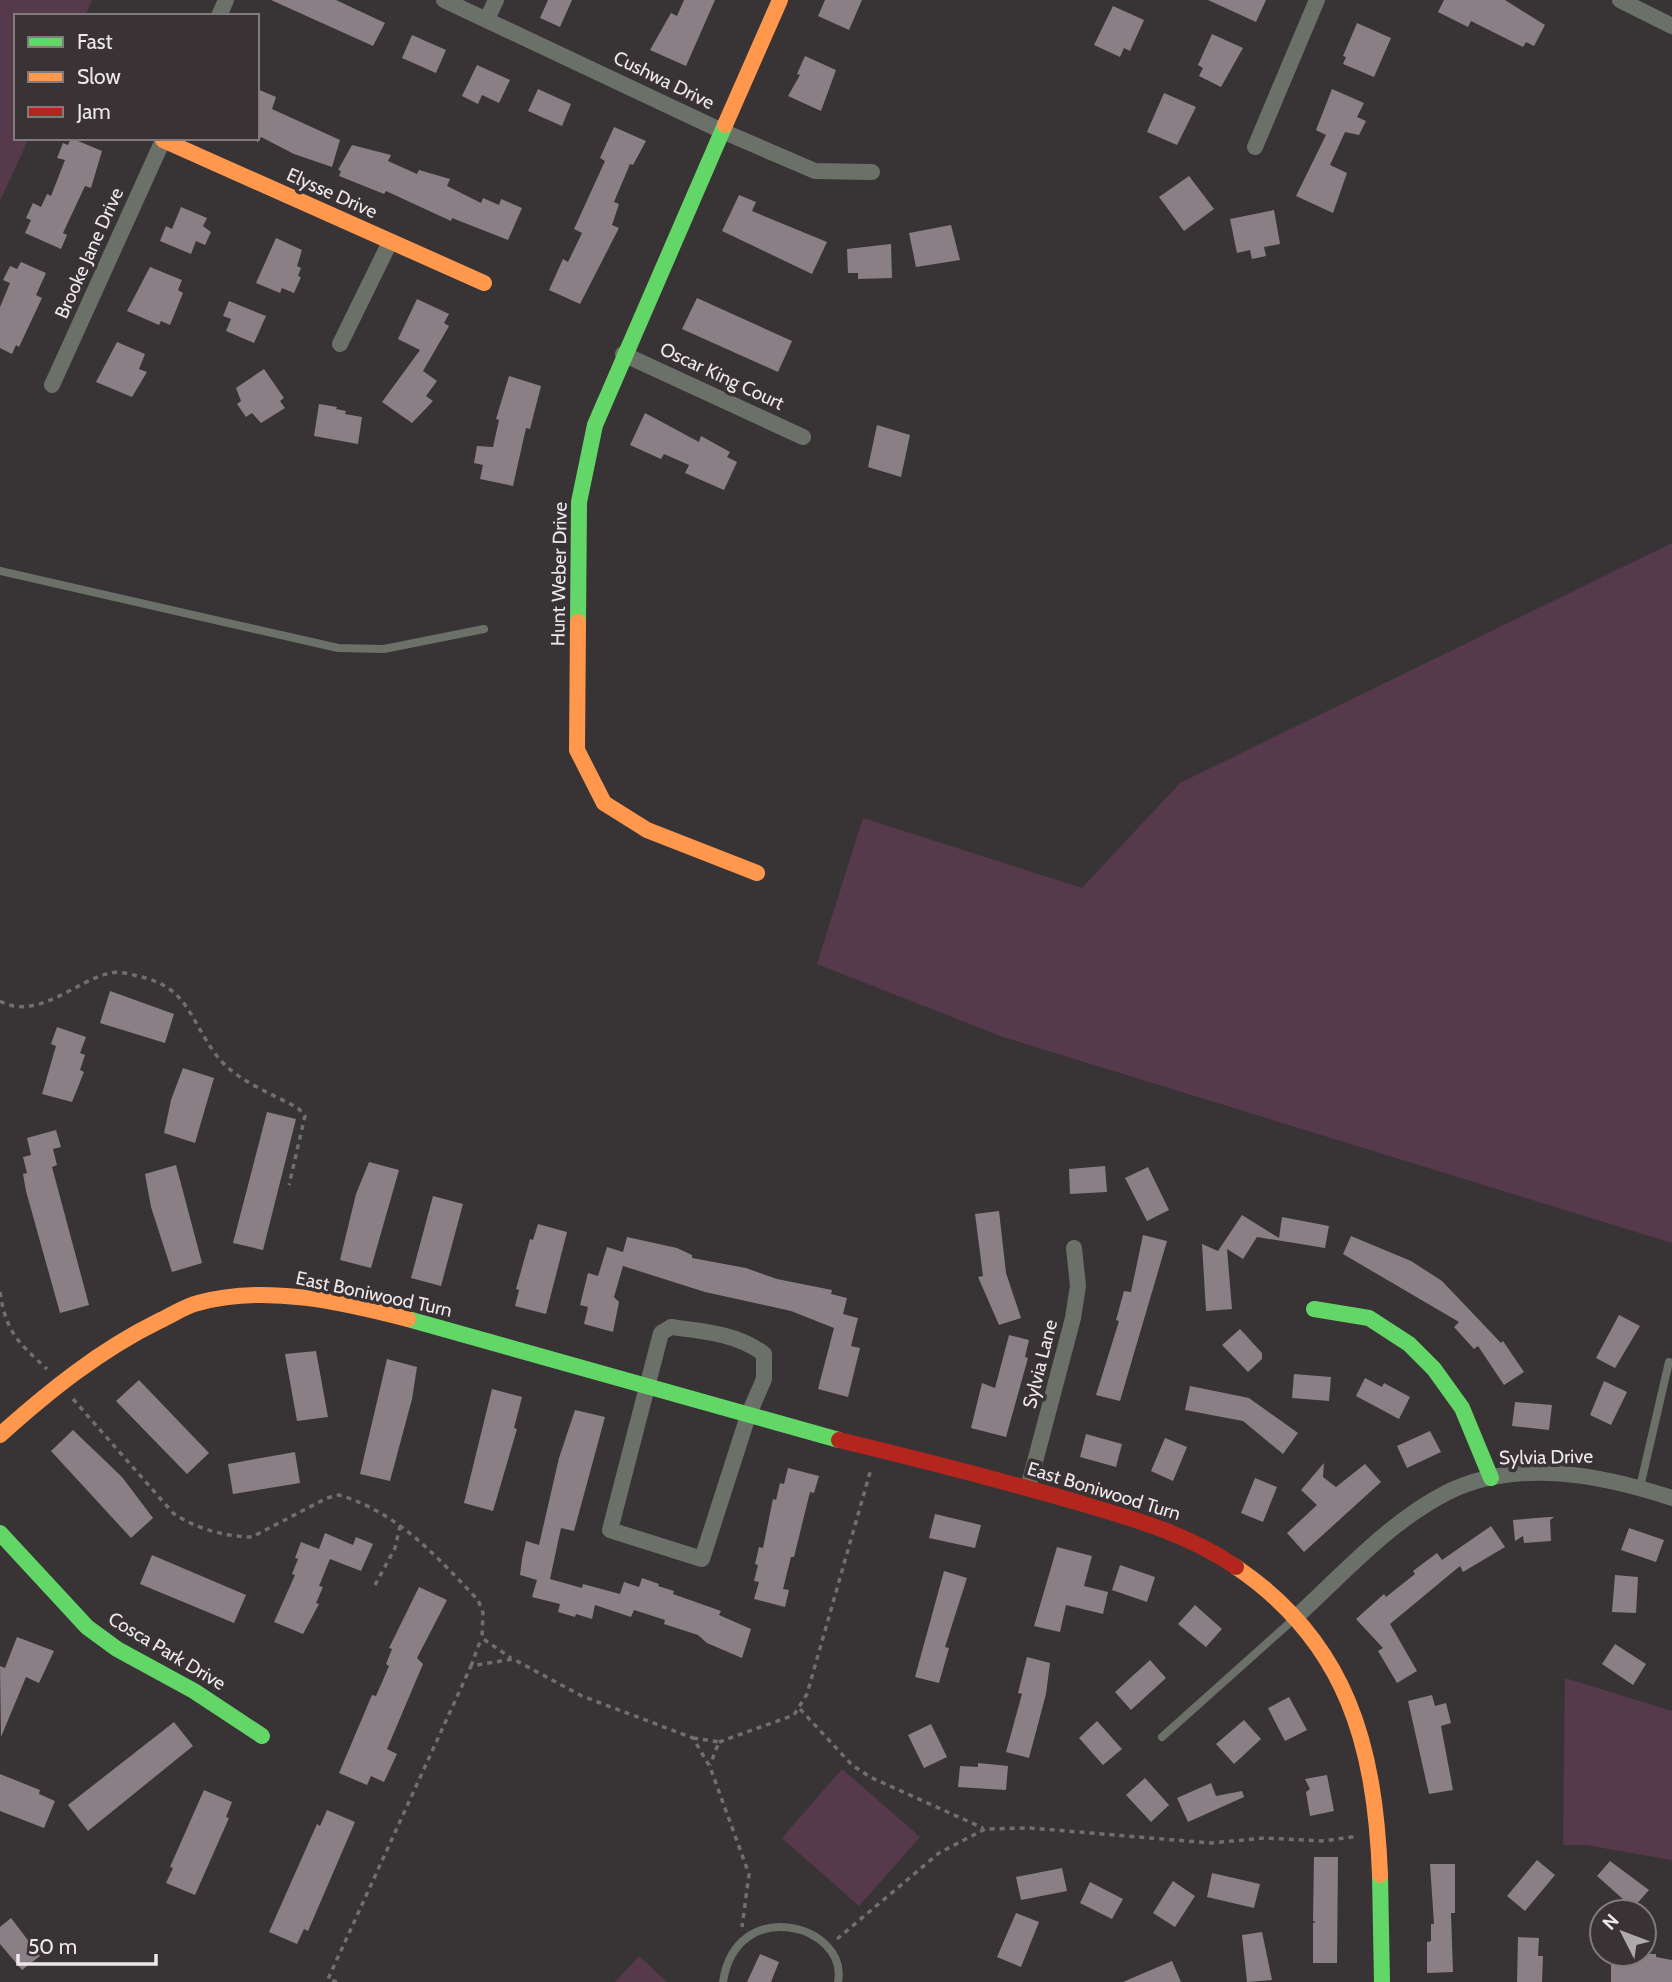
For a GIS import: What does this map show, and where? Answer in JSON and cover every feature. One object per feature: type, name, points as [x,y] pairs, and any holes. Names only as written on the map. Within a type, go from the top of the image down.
[{"type":"street","name":"Cushwa Drive","points":[[444,0],[722,131],[815,171],[872,173]]},
{"type":"street","points":[[487,19],[496,0]]},
{"type":"street","name":"Hunt Weber Drive","points":[[757,873],[647,830],[604,803],[577,750],[579,502],[595,425],[623,354],[780,0]]},
{"type":"street","points":[[1255,147],[1317,0]]},
{"type":"street","points":[[1620,0],[1672,26]]},
{"type":"street","name":"Brooke Jane Drive","points":[[52,385],[163,140]]},
{"type":"street","name":"Elysse Drive","points":[[165,140],[484,284]]},
{"type":"street","points":[[340,344],[390,242]]},
{"type":"street","name":"Oscar King Court","points":[[623,354],[803,436]]},
{"type":"street","name":"Sylvia Lane","points":[[1028,1488],[1073,1318],[1078,1286],[1074,1248]]},
{"type":"street","name":"East Boniwood Turn","points":[[0,1435],[60,1381],[115,1342],[197,1303],[258,1296],[291,1296],[363,1310],[748,1416],[1028,1488],[1149,1524],[1187,1539],[1218,1555],[1296,1617],[1320,1648],[1354,1712],[1373,1773],[1381,1833],[1382,1982]]},
{"type":"street","points":[[1314,1309],[1369,1318],[1409,1344],[1434,1369],[1462,1408],[1491,1478]]},
{"type":"street","points":[[671,1326],[715,1333],[746,1342],[764,1354],[764,1379],[748,1416],[702,1559],[610,1530],[649,1387],[661,1333],[671,1326]]},
{"type":"street","name":"Sylvia Drive","points":[[1296,1617],[1388,1534],[1426,1506],[1449,1492],[1491,1478],[1572,1475],[1605,1478],[1672,1498]]},
{"type":"street","name":"Cosca Park Drive","points":[[0,1533],[87,1627],[117,1649],[194,1691],[262,1736]]},
{"type":"lane","points":[[0,571],[338,648],[384,649],[484,629]]},
{"type":"lane","points":[[1640,1488],[1669,1362]]},
{"type":"lane","points":[[1162,1737],[1296,1617]]},
{"type":"lane","points":[[723,1982],[724,1971],[740,1939],[763,1928],[791,1928],[813,1935],[829,1946],[840,1971],[838,1982]]},
{"type":"path","points":[[0,1001],[9,1006],[42,1003],[110,973],[139,976],[172,988],[184,1001],[217,1056],[237,1075],[298,1108],[306,1116],[289,1185]]},
{"type":"path","points":[[0,1292],[3,1313],[11,1333],[24,1349],[60,1381],[173,1513],[187,1523],[239,1537],[252,1536],[327,1498],[339,1495],[420,1538],[478,1600],[483,1613],[482,1638],[328,1979],[337,1982]]},
{"type":"path","points":[[482,1638],[513,1659],[582,1696],[693,1738],[719,1742],[794,1715],[807,1694],[876,1450]]},
{"type":"path","points":[[375,1585],[395,1548],[401,1526]]},
{"type":"path","points":[[471,1666],[513,1659]]},
{"type":"path","points":[[800,1709],[852,1765],[870,1777],[985,1829],[1043,1829],[1211,1843],[1265,1838],[1324,1841],[1381,1833]]},
{"type":"path","points":[[693,1738],[710,1767],[749,1874],[740,1939]]},
{"type":"path","points":[[710,1767],[719,1742]]},
{"type":"path","points":[[829,1946],[939,1853],[985,1829]]},
{"type":"shaded area","points":[[0,0],[92,0],[86,14],[14,14],[14,140],[28,140],[0,201]]},
{"type":"shaded area","points":[[1672,543],[1672,1243],[1003,1037],[817,964],[863,818],[1082,888],[1180,783]]},
{"type":"shaded area","points":[[1565,1678],[1672,1711],[1672,1860],[1586,1845],[1563,1845]]},
{"type":"shaded area","points":[[842,1769],[920,1837],[859,1906],[782,1838]]},
{"type":"shaded area","points":[[639,1956],[667,1982],[615,1982]]},
{"type":"building","points":[[271,0],[336,0],[385,23],[373,46]]},
{"type":"building","points":[[548,0],[572,0],[560,27],[540,18]]},
{"type":"building","points":[[684,0],[715,0],[686,66],[650,50],[671,13],[677,16]]},
{"type":"building","points":[[825,0],[862,0],[849,30],[818,16]]},
{"type":"building","points":[[1208,0],[1266,0],[1256,22]]},
{"type":"building","points":[[1444,0],[1505,0],[1545,25],[1534,46],[1526,42],[1523,47],[1471,21],[1468,27],[1438,12]]},
{"type":"building","points":[[1113,6],[1144,20],[1130,51],[1124,48],[1120,57],[1094,45]]},
{"type":"building","points":[[1357,23],[1391,38],[1374,77],[1343,64],[1346,57],[1343,56]]},
{"type":"building","points":[[1212,34],[1243,48],[1221,87],[1199,76],[1203,68],[1198,65]]},
{"type":"building","points":[[412,35],[446,50],[436,73],[402,58]]},
{"type":"building","points":[[805,56],[836,70],[821,111],[788,96],[800,75],[797,74]]},
{"type":"building","points":[[477,65],[510,80],[499,103],[482,95],[478,104],[462,96]]},
{"type":"building","points":[[538,89],[571,104],[562,126],[528,111]]},
{"type":"building","points":[[1332,89],[1364,103],[1357,117],[1366,121],[1359,135],[1345,132],[1330,165],[1347,173],[1333,213],[1296,196],[1326,135],[1316,130]]},
{"type":"building","points":[[259,90],[276,97],[272,109],[340,140],[332,167],[294,154],[261,137],[259,140]]},
{"type":"building","points":[[1164,93],[1196,107],[1177,145],[1147,132]]},
{"type":"building","points":[[614,127],[646,141],[633,165],[630,164],[614,202],[619,204],[612,225],[619,228],[580,304],[549,290],[563,259],[568,262],[582,233],[574,229],[605,161],[600,158]]},
{"type":"building","points":[[70,140],[76,140],[102,151],[91,188],[85,186],[63,233],[67,235],[61,249],[25,233],[31,220],[26,218],[33,203],[41,207],[47,194],[51,196],[65,160],[57,158],[63,143],[68,145]]},
{"type":"building","points":[[352,145],[391,155],[388,161],[417,174],[419,170],[450,179],[447,186],[481,203],[483,198],[499,205],[501,199],[522,208],[508,240],[452,218],[451,221],[386,191],[384,194],[339,176],[341,171],[338,170]]},
{"type":"building","points":[[1189,176],[1214,209],[1184,231],[1159,197]]},
{"type":"building","points":[[739,195],[756,202],[752,211],[827,242],[812,274],[722,231]]},
{"type":"building","points":[[181,207],[207,218],[203,226],[211,232],[205,245],[196,241],[191,254],[160,241],[166,226],[172,229]]},
{"type":"building","points":[[1274,210],[1280,244],[1264,247],[1266,256],[1252,259],[1250,250],[1237,253],[1230,219]]},
{"type":"building","points":[[951,225],[960,260],[916,267],[909,233]]},
{"type":"building","points":[[276,238],[302,250],[297,266],[301,268],[298,276],[301,277],[294,293],[282,288],[280,293],[256,283]]},
{"type":"building","points":[[891,244],[892,278],[858,279],[858,273],[848,273],[847,249]]},
{"type":"building","points":[[21,262],[46,273],[36,295],[42,298],[19,347],[16,345],[12,354],[0,348],[0,307],[10,283],[3,280],[10,266],[17,269]]},
{"type":"building","points":[[150,267],[182,280],[178,290],[183,293],[170,325],[161,321],[159,325],[127,311]]},
{"type":"building","points":[[697,298],[792,341],[778,372],[682,329]]},
{"type":"building","points":[[417,299],[449,314],[444,323],[449,326],[423,371],[437,381],[426,396],[433,401],[412,423],[382,402],[420,350],[398,339]]},
{"type":"building","points":[[229,301],[266,316],[254,343],[226,331],[231,319],[223,316]]},
{"type":"building","points":[[117,342],[145,354],[139,369],[147,372],[132,397],[96,382]]},
{"type":"building","points":[[264,369],[284,398],[280,401],[285,408],[261,423],[252,413],[246,417],[237,404],[241,401],[236,388]]},
{"type":"building","points":[[509,376],[541,386],[530,429],[526,428],[513,486],[480,479],[483,465],[474,463],[477,446],[493,447],[499,420],[496,419]]},
{"type":"building","points":[[319,404],[337,407],[336,409],[346,411],[345,414],[362,417],[358,444],[314,436]]},
{"type":"building","points":[[645,413],[699,442],[701,436],[730,452],[727,457],[737,462],[724,490],[685,473],[689,465],[664,454],[661,459],[630,445]]},
{"type":"building","points":[[877,425],[910,435],[901,477],[868,467]]},
{"type":"building","points":[[110,991],[174,1014],[165,1043],[100,1023]]},
{"type":"building","points":[[57,1027],[86,1037],[80,1053],[85,1055],[80,1070],[84,1072],[72,1102],[42,1094],[56,1046],[51,1044]]},
{"type":"building","points":[[183,1068],[214,1078],[195,1143],[164,1133],[171,1100]]},
{"type":"building","points":[[267,1112],[296,1119],[263,1250],[233,1243]]},
{"type":"building","points":[[56,1130],[61,1147],[53,1149],[57,1165],[52,1167],[89,1305],[60,1313],[23,1174],[27,1173],[23,1157],[31,1155],[27,1138]]},
{"type":"building","points":[[369,1162],[399,1170],[371,1268],[340,1260],[356,1194]]},
{"type":"building","points":[[176,1165],[202,1263],[172,1272],[151,1207],[145,1174]]},
{"type":"building","points":[[1105,1166],[1107,1192],[1070,1194],[1069,1169]]},
{"type":"building","points":[[1148,1167],[1169,1210],[1147,1221],[1125,1178]]},
{"type":"building","points":[[433,1196],[463,1204],[441,1286],[411,1278]]},
{"type":"building","points":[[999,1211],[1006,1273],[1021,1318],[999,1325],[978,1277],[983,1276],[975,1214]]},
{"type":"building","points":[[1242,1215],[1279,1238],[1282,1217],[1329,1226],[1325,1248],[1257,1237],[1243,1259],[1227,1249],[1232,1309],[1206,1311],[1202,1244],[1218,1251]]},
{"type":"building","points":[[538,1224],[567,1232],[546,1314],[515,1306],[519,1290],[516,1289],[530,1239],[533,1240]]},
{"type":"building","points":[[1143,1235],[1167,1241],[1120,1401],[1096,1395],[1119,1321],[1116,1320],[1124,1291],[1131,1292]]},
{"type":"building","points":[[1351,1236],[1411,1261],[1442,1281],[1501,1343],[1503,1341],[1524,1372],[1504,1385],[1478,1346],[1474,1349],[1454,1327],[1459,1322],[1343,1254]]},
{"type":"building","points":[[627,1237],[677,1248],[692,1255],[692,1258],[746,1268],[777,1279],[832,1290],[831,1294],[847,1298],[843,1314],[858,1318],[851,1346],[860,1348],[848,1397],[818,1389],[834,1328],[791,1311],[705,1292],[623,1266],[614,1297],[619,1302],[613,1332],[584,1324],[588,1307],[580,1305],[588,1273],[598,1276],[607,1247],[623,1252]]},
{"type":"building","points":[[1619,1315],[1640,1326],[1615,1368],[1596,1358]]},
{"type":"building","points":[[1240,1329],[1262,1353],[1262,1359],[1248,1372],[1222,1345]]},
{"type":"building","points":[[1009,1335],[1029,1340],[1025,1357],[1028,1358],[1006,1437],[971,1428],[982,1383],[995,1388]]},
{"type":"building","points":[[316,1351],[328,1417],[297,1421],[285,1354]]},
{"type":"building","points":[[387,1359],[417,1367],[412,1399],[390,1481],[360,1474]]},
{"type":"building","points":[[1294,1374],[1331,1377],[1329,1401],[1292,1398]]},
{"type":"building","points":[[1365,1378],[1382,1387],[1384,1383],[1410,1397],[1399,1419],[1356,1396]]},
{"type":"building","points":[[139,1380],[209,1453],[187,1474],[116,1401]]},
{"type":"building","points":[[1604,1381],[1627,1392],[1611,1425],[1590,1415]]},
{"type":"building","points":[[1190,1386],[1249,1398],[1298,1433],[1283,1454],[1243,1421],[1185,1410]]},
{"type":"building","points":[[492,1389],[522,1397],[514,1428],[517,1429],[493,1511],[464,1503]]},
{"type":"building","points":[[1515,1402],[1552,1405],[1549,1430],[1512,1426]]},
{"type":"building","points":[[575,1410],[605,1417],[574,1531],[561,1528],[550,1579],[620,1594],[624,1582],[639,1587],[642,1578],[659,1584],[658,1586],[674,1591],[673,1594],[721,1611],[719,1615],[751,1629],[742,1658],[707,1643],[698,1635],[664,1624],[665,1620],[634,1610],[631,1617],[595,1605],[592,1619],[576,1614],[575,1617],[558,1612],[560,1604],[532,1597],[537,1580],[520,1575],[526,1541],[539,1545],[559,1458]]},
{"type":"building","points":[[73,1430],[122,1477],[153,1518],[131,1538],[51,1451]]},
{"type":"building","points":[[1430,1431],[1441,1452],[1407,1468],[1397,1446]]},
{"type":"building","points":[[1086,1434],[1122,1444],[1116,1467],[1080,1457]]},
{"type":"building","points":[[1165,1438],[1187,1447],[1173,1481],[1151,1471]]},
{"type":"building","points":[[295,1452],[300,1483],[233,1494],[228,1464]]},
{"type":"building","points":[[1324,1463],[1323,1477],[1336,1487],[1365,1464],[1381,1482],[1304,1552],[1287,1533],[1317,1505],[1301,1490]]},
{"type":"building","points":[[788,1468],[819,1476],[814,1493],[810,1492],[794,1557],[791,1557],[783,1589],[789,1590],[785,1607],[754,1599],[759,1582],[754,1581],[758,1565],[755,1564],[759,1547],[763,1548],[773,1499],[776,1500],[780,1483],[784,1484]]},
{"type":"building","points":[[1255,1478],[1277,1487],[1263,1522],[1241,1513]]},
{"type":"building","points":[[935,1514],[981,1525],[975,1548],[929,1538]]},
{"type":"building","points":[[1554,1517],[1550,1520],[1551,1541],[1524,1543],[1523,1536],[1515,1541],[1513,1520]]},
{"type":"building","points":[[1491,1526],[1505,1547],[1463,1572],[1460,1566],[1390,1624],[1417,1671],[1397,1683],[1378,1651],[1383,1648],[1356,1619],[1384,1594],[1386,1597],[1415,1574],[1413,1571],[1437,1553],[1442,1560]]},
{"type":"building","points":[[1629,1528],[1664,1540],[1656,1562],[1621,1550]]},
{"type":"building","points":[[325,1533],[353,1545],[356,1537],[373,1544],[361,1571],[330,1559],[319,1586],[323,1587],[316,1603],[319,1604],[303,1634],[274,1622],[295,1575],[292,1574],[301,1542],[319,1549]]},
{"type":"building","points":[[1057,1547],[1092,1556],[1084,1586],[1108,1592],[1103,1614],[1066,1605],[1060,1632],[1034,1626]]},
{"type":"building","points":[[152,1555],[246,1595],[234,1623],[140,1584]]},
{"type":"building","points":[[1120,1565],[1155,1577],[1147,1602],[1112,1590]]},
{"type":"building","points":[[944,1571],[967,1578],[945,1647],[949,1648],[939,1683],[915,1677]]},
{"type":"building","points":[[1615,1575],[1638,1577],[1636,1613],[1612,1612]]},
{"type":"building","points":[[419,1587],[447,1600],[417,1658],[423,1664],[387,1749],[397,1754],[384,1782],[371,1776],[367,1785],[339,1773],[372,1695],[376,1696],[389,1666],[386,1664],[392,1649],[389,1648]]},
{"type":"building","points":[[1195,1605],[1222,1629],[1206,1647],[1178,1624]]},
{"type":"building","points":[[17,1637],[54,1651],[39,1683],[26,1677],[1,1737],[0,1666],[5,1668]]},
{"type":"building","points":[[1615,1644],[1646,1664],[1633,1685],[1602,1664]]},
{"type":"building","points":[[1027,1657],[1050,1663],[1046,1694],[1029,1758],[1006,1752],[1022,1694],[1018,1693]]},
{"type":"building","points":[[1150,1660],[1166,1678],[1131,1710],[1115,1692]]},
{"type":"building","points":[[1432,1695],[1435,1706],[1446,1703],[1451,1723],[1441,1726],[1453,1790],[1429,1794],[1408,1701]]},
{"type":"building","points":[[1289,1697],[1307,1730],[1285,1741],[1268,1708]]},
{"type":"building","points":[[1244,1720],[1261,1739],[1234,1764],[1216,1744]]},
{"type":"building","points":[[1097,1721],[1122,1749],[1103,1765],[1079,1738]]},
{"type":"building","points":[[174,1722],[193,1746],[88,1831],[68,1805]]},
{"type":"building","points":[[931,1724],[947,1757],[924,1768],[908,1735]]},
{"type":"building","points":[[978,1763],[1008,1766],[1006,1790],[958,1787],[960,1766],[978,1767]]},
{"type":"building","points":[[0,1774],[40,1790],[39,1794],[55,1801],[44,1828],[0,1811]]},
{"type":"building","points":[[1327,1775],[1334,1811],[1310,1816],[1306,1792],[1310,1789],[1305,1779]]},
{"type":"building","points":[[1145,1778],[1169,1805],[1151,1822],[1126,1795]]},
{"type":"building","points":[[1211,1783],[1216,1796],[1242,1791],[1244,1797],[1188,1822],[1177,1798]]},
{"type":"building","points":[[204,1790],[232,1802],[226,1817],[229,1818],[195,1895],[166,1883],[173,1868],[170,1867]]},
{"type":"building","points":[[327,1810],[355,1822],[308,1931],[304,1929],[297,1944],[269,1932],[317,1824],[320,1826]]},
{"type":"building","points":[[1314,1857],[1338,1857],[1337,1963],[1313,1963],[1313,1923],[1316,1922],[1313,1921]]},
{"type":"building","points":[[1537,1860],[1555,1875],[1525,1911],[1507,1896]]},
{"type":"building","points":[[1610,1861],[1649,1890],[1642,1898],[1622,1898],[1597,1876]]},
{"type":"building","points":[[1430,1864],[1455,1864],[1455,1913],[1451,1913],[1453,1972],[1427,1973],[1427,1942],[1431,1941],[1431,1924],[1434,1924]]},
{"type":"building","points":[[1062,1868],[1067,1891],[1021,1900],[1016,1877]]},
{"type":"building","points":[[1212,1873],[1260,1884],[1254,1908],[1207,1897]]},
{"type":"building","points":[[1173,1881],[1195,1896],[1175,1927],[1153,1913]]},
{"type":"building","points":[[1090,1882],[1123,1899],[1112,1919],[1080,1903]]},
{"type":"building","points":[[1016,1913],[1039,1922],[1021,1967],[997,1957]]},
{"type":"building","points":[[11,1918],[40,1956],[22,1970],[0,1944],[0,1927]]},
{"type":"building","points":[[1262,1932],[1272,1980],[1247,1982],[1242,1935]]},
{"type":"building","points":[[1518,1937],[1539,1938],[1538,1956],[1543,1956],[1542,1982],[1517,1982]]},
{"type":"building","points":[[760,1954],[779,1962],[771,1982],[747,1982]]},
{"type":"building","points":[[1658,1957],[1672,1960],[1672,1982],[1611,1982],[1611,1968],[1658,1968]]},
{"type":"building","points":[[1172,1961],[1181,1982],[1123,1982]]},
{"type":"traffic: fast","points":[[578,622],[579,502],[595,425],[725,125]]},
{"type":"traffic: fast","points":[[1314,1309],[1369,1318],[1409,1344],[1434,1369],[1462,1408],[1491,1478]]},
{"type":"traffic: fast","points":[[408,1319],[839,1440]]},
{"type":"traffic: fast","points":[[0,1533],[87,1627],[117,1649],[194,1691],[262,1736]]},
{"type":"traffic: fast","points":[[1380,1875],[1382,1982]]},
{"type":"traffic: slow","points":[[725,125],[780,0]]},
{"type":"traffic: slow","points":[[163,140],[484,283]]},
{"type":"traffic: slow","points":[[578,622],[577,750],[604,803],[647,830],[757,873]]},
{"type":"traffic: slow","points":[[0,1435],[56,1387],[96,1358],[137,1332],[198,1303],[250,1295],[303,1297],[408,1319]]},
{"type":"traffic: slow","points":[[1236,1567],[1274,1597],[1305,1629],[1329,1664],[1348,1702],[1362,1741],[1371,1784],[1380,1875]]},
{"type":"traffic: jam","points":[[839,1440],[1015,1485],[1137,1520],[1198,1545],[1236,1567]]}]
